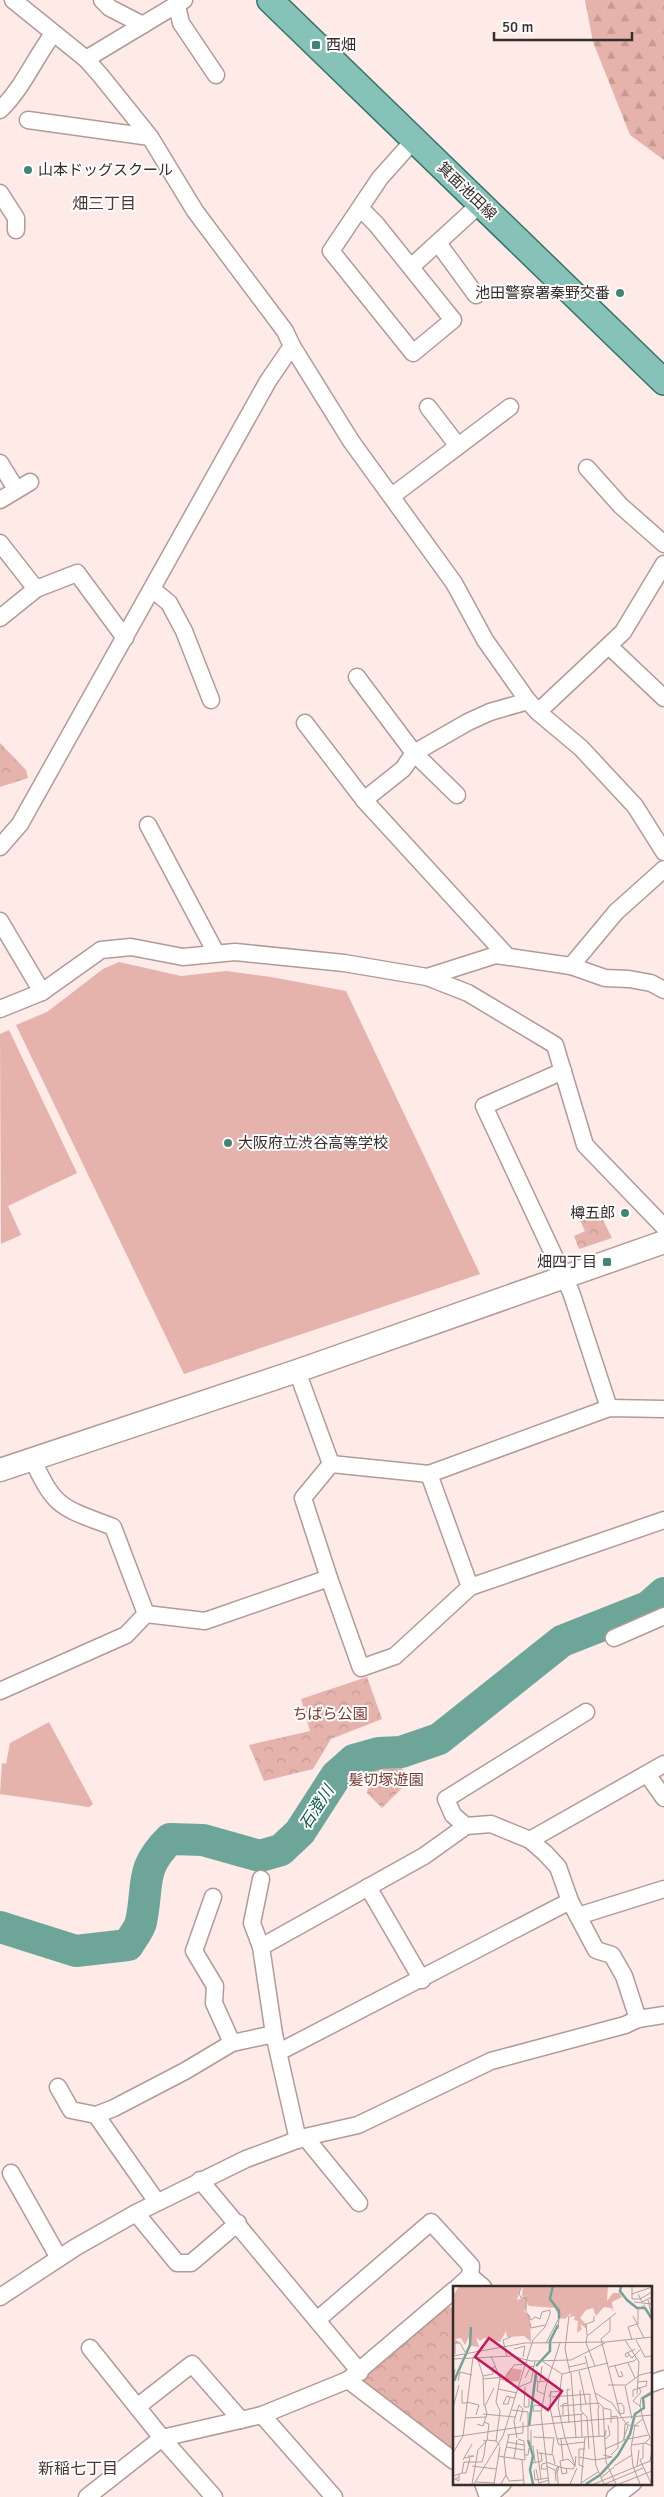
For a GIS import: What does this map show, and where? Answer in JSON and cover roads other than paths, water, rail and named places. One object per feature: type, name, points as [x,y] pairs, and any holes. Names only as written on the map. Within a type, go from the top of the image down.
[{"type":"main road","name":"箕面池田線","points":[[270,0],[664,382]]},
{"type":"street","points":[[13,0],[53,34],[86,58],[150,137],[195,211],[232,261],[249,280],[285,331],[292,346],[351,441],[454,583],[485,640],[533,706],[581,748],[635,806],[664,852]]},
{"type":"street","points":[[102,0],[110,8],[142,24]]},
{"type":"street","points":[[86,58],[180,3],[181,23],[216,75]]},
{"type":"street","points":[[0,110],[16,94],[37,55],[53,34]]},
{"type":"street","points":[[28,120],[150,137]]},
{"type":"street","points":[[360,208],[412,267],[453,320],[412,354],[331,251],[380,178],[414,140]]},
{"type":"street","points":[[0,193],[16,218],[16,230]]},
{"type":"street","points":[[412,267],[480,204]]},
{"type":"street","points":[[438,243],[476,295]]},
{"type":"street","points":[[0,847],[20,824],[268,381],[292,346]]},
{"type":"street","points":[[428,407],[458,446]]},
{"type":"street","points":[[392,496],[510,407]]},
{"type":"street","points":[[0,463],[23,486],[0,500]]},
{"type":"street","points":[[587,468],[621,506],[664,544]]},
{"type":"street","points":[[0,543],[36,590]]},
{"type":"street","points":[[364,800],[403,769],[414,753],[468,722],[490,712],[533,706],[609,646],[623,632],[664,564]]},
{"type":"street","points":[[0,618],[36,590],[76,573],[125,638]]},
{"type":"street","points":[[152,589],[169,603],[180,624],[211,700]]},
{"type":"street","points":[[609,646],[664,698]]},
{"type":"street","points":[[357,678],[414,753],[457,795]]},
{"type":"street","points":[[306,723],[364,800],[507,956]]},
{"type":"street","points":[[148,825],[216,952]]},
{"type":"street","points":[[571,966],[616,912],[664,869]]},
{"type":"street","points":[[0,921],[42,992]]},
{"type":"street","points":[[0,1008],[42,992],[101,950],[131,947],[183,957],[216,952],[235,952],[344,963],[427,977],[468,993],[555,1045],[585,1145],[664,1227]]},
{"type":"street","points":[[427,977],[496,955],[563,967],[571,966],[606,978],[629,979],[651,983],[664,990]]},
{"type":"street","points":[[563,1071],[484,1106],[571,1292],[609,1408]]},
{"type":"street","points":[[0,1470],[297,1371],[664,1242]]},
{"type":"street","points":[[297,1371],[331,1464]]},
{"type":"street","points":[[331,1464],[430,1474],[609,1408],[664,1409]]},
{"type":"street","points":[[32,1458],[42,1484],[62,1507],[113,1527],[146,1614]]},
{"type":"street","points":[[331,1464],[303,1498],[361,1668],[395,1656],[470,1587],[664,1520]]},
{"type":"street","points":[[430,1474],[470,1587]]},
{"type":"street","points":[[146,1614],[205,1622],[329,1578]]},
{"type":"street","points":[[0,1691],[126,1636],[146,1614]]},
{"type":"street","points":[[614,1638],[664,1616]]},
{"type":"street","points":[[466,1826],[453,1815],[446,1799],[586,1712]]},
{"type":"street","points":[[530,1840],[664,1764]]},
{"type":"street","points":[[647,1774],[664,1798]]},
{"type":"street","points":[[261,1947],[424,1856],[466,1826],[491,1824],[530,1840],[558,1867],[570,1901],[596,1950],[612,1956],[624,1976],[638,2019]]},
{"type":"street","points":[[261,1879],[252,1923],[261,1947],[274,2034],[302,2139],[359,2203]]},
{"type":"street","points":[[368,1887],[422,1980]]},
{"type":"street","points":[[578,1916],[664,1889]]},
{"type":"street","points":[[213,1897],[194,1950],[215,1986],[214,2003],[232,2043]]},
{"type":"street","points":[[279,2052],[422,1980],[570,1901]]},
{"type":"street","points":[[0,2297],[59,2258],[136,2213],[246,2159],[302,2139],[358,2125],[491,2061],[625,2025],[638,2019],[664,2015]]},
{"type":"street","points":[[58,2087],[71,2110],[96,2115],[114,2108],[185,2071],[232,2043],[274,2034]]},
{"type":"street","points":[[96,2115],[157,2202]]},
{"type":"street","points":[[11,2173],[59,2258]]},
{"type":"street","points":[[200,2180],[238,2223],[317,2320],[354,2376],[453,2461]]},
{"type":"street","points":[[136,2213],[177,2263],[191,2263],[238,2223]]},
{"type":"street","points":[[317,2320],[431,2222],[471,2266],[470,2276],[459,2286]]},
{"type":"street","points":[[470,2276],[482,2286]]},
{"type":"street","points":[[87,2497],[162,2438],[262,2416],[354,2376],[453,2291]]},
{"type":"street","points":[[90,2348],[137,2408],[214,2497]]},
{"type":"street","points":[[137,2408],[192,2364],[241,2420]]},
{"type":"street","points":[[652,2383],[664,2379]]},
{"type":"street","points":[[262,2416],[334,2497]]},
{"type":"street","points":[[482,2484],[488,2497],[503,2484]]},
{"type":"street","points":[[615,2497],[632,2484]]},
{"type":"waterway","name":"石澄川","points":[[0,1927],[76,1951],[128,1945],[141,1922],[149,1869],[160,1850],[170,1839],[203,1840],[260,1856],[281,1850],[300,1832],[336,1776],[354,1760],[379,1753],[401,1752],[439,1739],[562,1641],[648,1607],[664,1593]]},
{"type":"place","name":"西畑","points":[[316,45]]},
{"type":"place","name":"山本ドッグスクール","points":[[28,170]]},
{"type":"place","name":"池田警察署秦野交番","points":[[620,293]]},
{"type":"place","name":"大阪府立渋谷高等学校","points":[[228,1143]]},
{"type":"place","name":"樽五郎","points":[[625,1213]]},
{"type":"place","name":"畑四丁目","points":[[607,1262]]},
{"type":"district","name":"畑三丁目","points":[[104,203]]},
{"type":"district","name":"新稲七丁目","points":[[78,2468]]},
{"type":"park label","name":"ちばら公園","points":[[330,1714]]},
{"type":"park label","name":"髪切塚遊園","points":[[386,1780]]}]
